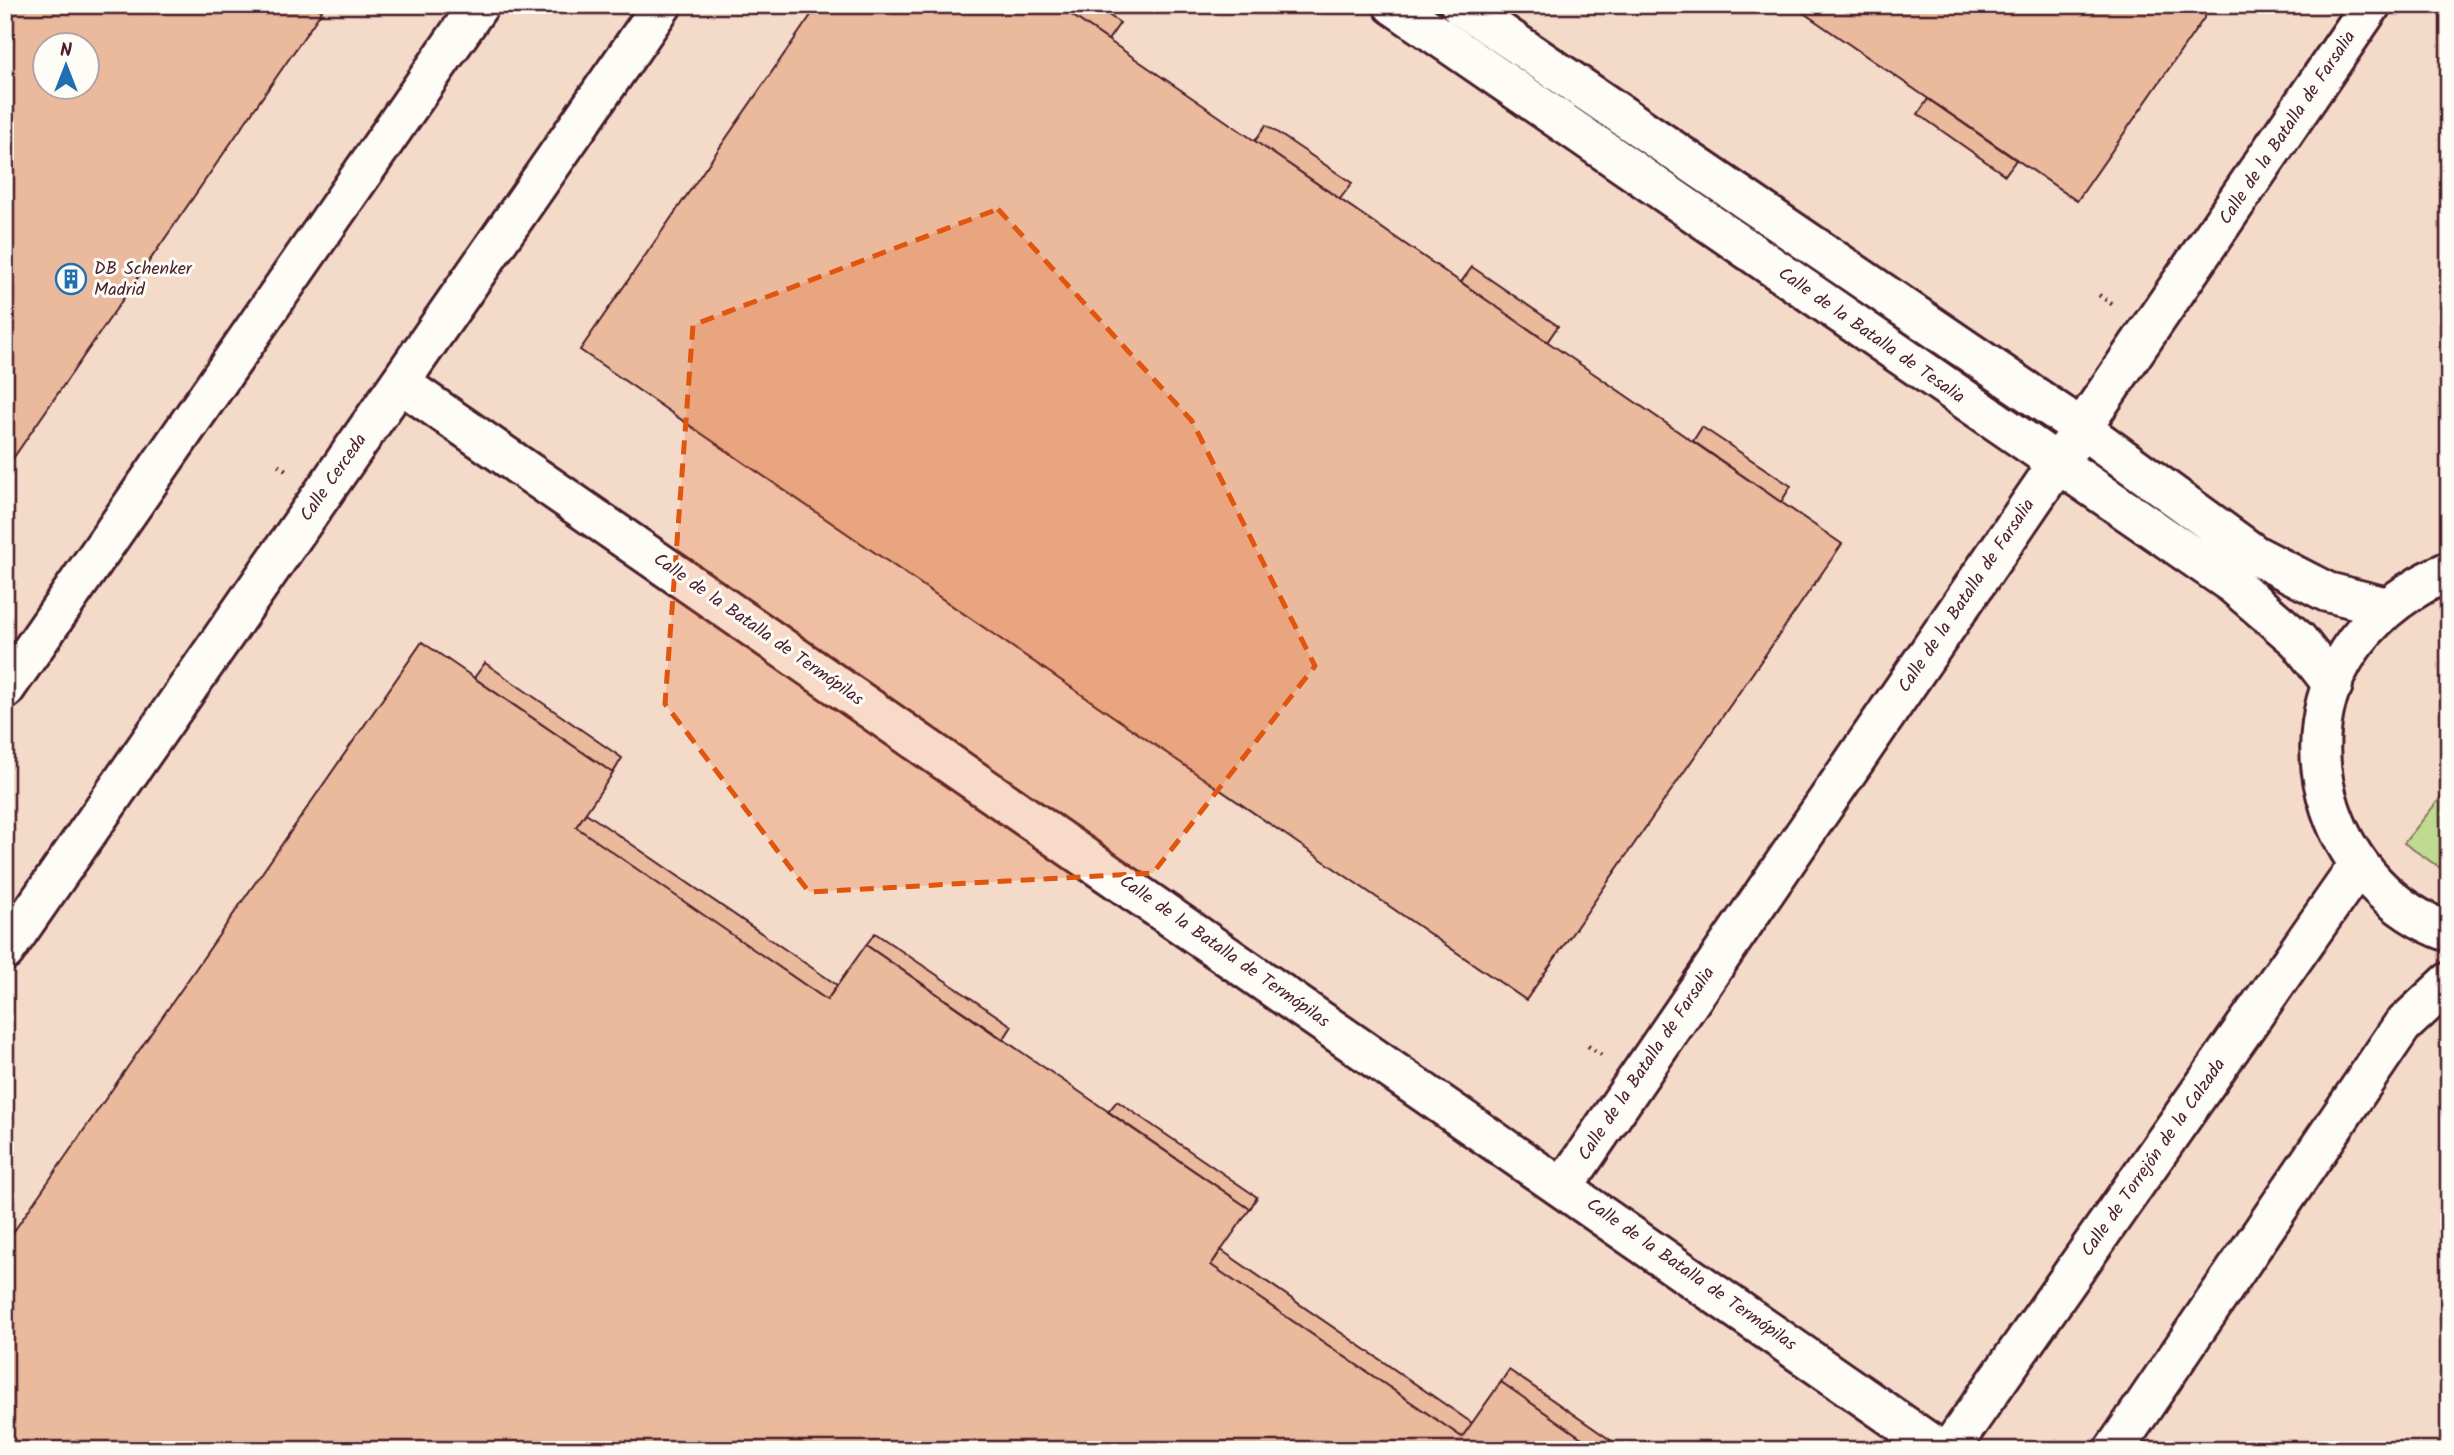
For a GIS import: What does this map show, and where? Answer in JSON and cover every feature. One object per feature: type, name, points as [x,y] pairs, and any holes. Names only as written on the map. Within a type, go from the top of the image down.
[{"type":"street","points":[[5,689],[478,5]]},
{"type":"street","name":"Calle Cerceda","points":[[5,951],[662,5]]},
{"type":"street","name":"Calle de la Batalla de Tesalia","points":[[1393,5],[2234,585],[2298,640],[2333,685]]},
{"type":"street","points":[[1460,5],[2081,428],[2255,555],[2328,592],[2387,607]]},
{"type":"street","name":"Calle de la Batalla de Farsalia","points":[[1564,1186],[2081,428],[2151,331],[2371,5]]},
{"type":"street","name":"Calle de la Batalla de Termópilas","points":[[400,383],[1564,1186],[1940,1450]]},
{"type":"street","points":[[2449,571],[2419,584],[2387,607],[2355,642],[2333,685],[2324,715],[2321,747],[2323,779],[2337,830],[2358,866],[2380,891],[2406,911],[2449,932]]},
{"type":"street","name":"Calle de Torrejón de la Calzada","points":[[1949,1450],[2358,866]]},
{"type":"street","points":[[2114,1450],[2402,1027],[2449,982]]},
{"type":"highlighted area","points":[[998,209],[1192,421],[1315,666],[1153,873],[809,892],[665,704],[693,325]]},
{"type":"shaded area","points":[[5,5],[2449,5],[2449,1450],[5,1450]]},
{"type":"green space","points":[[2449,787],[2449,874],[2404,843]]},
{"type":"building","name":"DB Schenker Madrid","points":[[5,5],[313,5],[322,11],[5,470]]},
{"type":"building","points":[[818,5],[1057,5],[1842,544],[1526,1000],[580,350]]},
{"type":"building","points":[[1057,5],[1094,5],[1120,23],[1108,40]]},
{"type":"building","points":[[1792,5],[2213,5],[2077,201]]},
{"type":"building","points":[[1928,99],[2016,160],[2005,175],[1918,114]]},
{"type":"building","points":[[1266,125],[1352,183],[1340,199],[1255,141]]},
{"type":"building","points":[[1472,267],[1558,326],[1547,342],[1461,282]]},
{"type":"building","points":[[1702,427],[1791,486],[1781,502],[1693,441]]},
{"type":"building","points":[[422,642],[613,773],[576,827],[827,1000],[866,945],[1250,1209],[1211,1265],[1462,1437],[1501,1382],[1599,1450],[5,1450],[5,1244]]},
{"type":"building","points":[[485,663],[622,758],[613,773],[474,678]]},
{"type":"building","points":[[586,813],[837,985],[827,1000],[576,827]]},
{"type":"building","points":[[875,933],[1012,1026],[1003,1040],[866,945]]},
{"type":"building","points":[[1117,1101],[1257,1197],[1250,1209],[1108,1112]]},
{"type":"building","points":[[1221,1250],[1472,1423],[1462,1437],[1211,1265]]},
{"type":"building","points":[[1509,1370],[1625,1450],[1599,1450],[1501,1382]]},
{"type":"place","name":"DB Schenker Madrid","points":[[71,279]]}]
